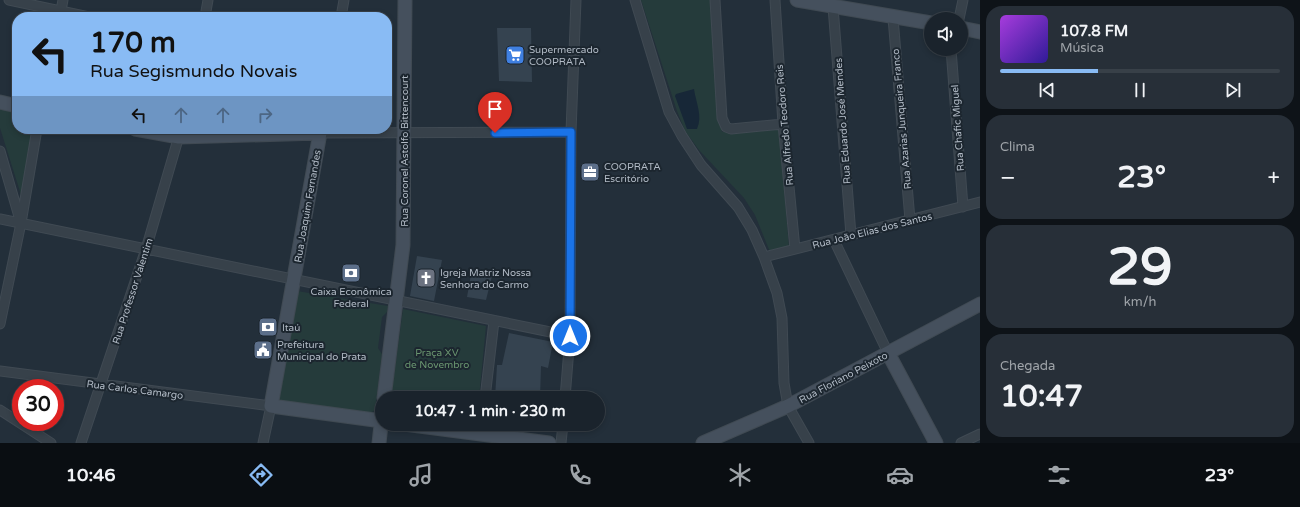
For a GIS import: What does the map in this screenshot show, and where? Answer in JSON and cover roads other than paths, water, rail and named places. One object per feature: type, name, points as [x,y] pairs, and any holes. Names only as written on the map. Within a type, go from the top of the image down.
[{"type":"street","points":[[9,0],[53,12]]},
{"type":"street","points":[[60,12],[63,0]]},
{"type":"street","points":[[206,12],[208,0]]},
{"type":"street","points":[[342,12],[344,0]]},
{"type":"street","name":"Rua Coronel Astolfo Bittencourt","points":[[397,302],[403,246],[406,0]]},
{"type":"street","points":[[566,391],[570,336],[571,132],[576,0]]},
{"type":"street","points":[[635,0],[669,112],[682,136],[701,165],[738,207],[752,230],[764,257],[777,293],[782,318],[784,383],[788,406],[809,443]]},
{"type":"street","points":[[715,0],[722,118],[726,127],[731,129],[783,124]]},
{"type":"street","name":"Rua Alfredo Teodoro Reis","points":[[775,0],[783,124],[795,250]]},
{"type":"street","points":[[798,0],[817,2],[833,7],[893,18],[924,22]]},
{"type":"street","points":[[960,12],[962,0]]},
{"type":"street","name":"Rua Eduardo José Mendes","points":[[833,7],[851,235]]},
{"type":"street","name":"Rua Azarias Junqueira Franco","points":[[893,18],[910,220]]},
{"type":"street","points":[[968,29],[980,32]]},
{"type":"street","name":"Rua Chafic Miguel","points":[[952,56],[963,207]]},
{"type":"street","points":[[0,102],[12,105]]},
{"type":"street","points":[[392,134],[571,132]]},
{"type":"street","points":[[0,324],[21,223],[36,134]]},
{"type":"street","name":"Rua Professor Valentim","points":[[81,443],[146,249],[180,134]]},
{"type":"street","name":"Rua Joaquim Fernandes","points":[[293,280],[319,134]]},
{"type":"street","points":[[0,151],[21,223]]},
{"type":"street","name":"Rua João Elias dos Santos","points":[[764,257],[980,202]]},
{"type":"street","points":[[0,219],[397,302],[570,336]]},
{"type":"street","points":[[834,240],[888,353],[936,443]]},
{"type":"street","points":[[263,443],[293,280]]},
{"type":"street","points":[[385,391],[397,302]]},
{"type":"street","name":"Rua Floriano Peixoto","points":[[702,443],[788,406],[980,304]]},
{"type":"street","points":[[486,391],[494,321]]},
{"type":"street","name":"Rua Carlos Camargo","points":[[0,371],[271,406]]},
{"type":"street","points":[[271,406],[375,419]]},
{"type":"street","points":[[0,410],[50,443]]},
{"type":"street","points":[[378,443],[380,431]]},
{"type":"street","points":[[491,431],[549,443]]},
{"type":"street","points":[[561,443],[562,431]]},
{"type":"street","points":[[961,443],[980,434]]},
{"type":"water","points":[[694,89],[699,114],[699,124],[697,129],[687,129],[675,96],[676,94]]},
{"type":"place","name":"Supermercado COOPRATA","points":[[515,55]]},
{"type":"place","name":"COOPRATA Escritório","points":[[590,172]]},
{"type":"place","name":"Caixa Econômica Federal","points":[[351,273]]},
{"type":"place","name":"Igreja Matriz Nossa Senhora do Carmo","points":[[426,278]]},
{"type":"place","name":"Itaú","points":[[268,327]]},
{"type":"place","name":"Prefeitura Municipal do Prata","points":[[263,350]]},
{"type":"park label","name":"Praça XV de Novembro","points":[[437,358]]}]
